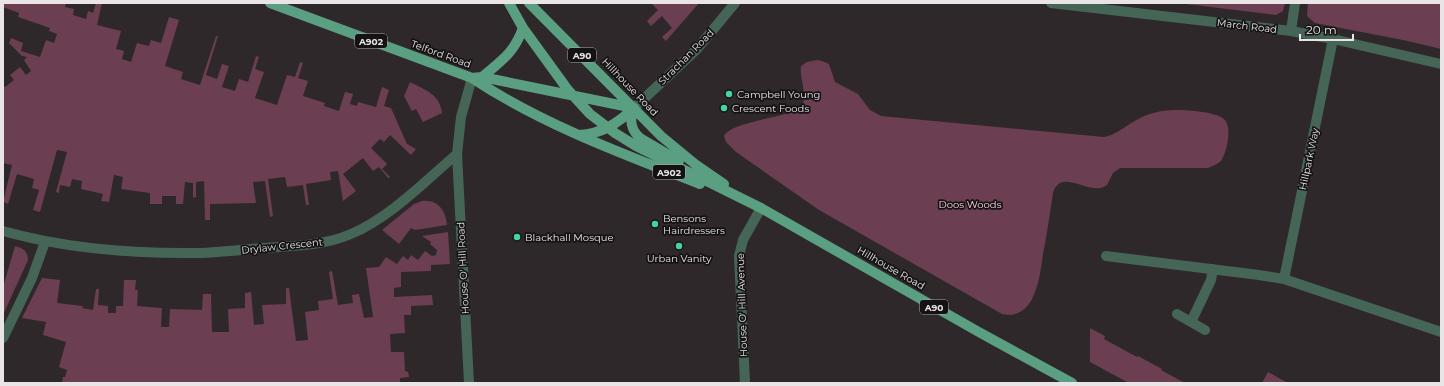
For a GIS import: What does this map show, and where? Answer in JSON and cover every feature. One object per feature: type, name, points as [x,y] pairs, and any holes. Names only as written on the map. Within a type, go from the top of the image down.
[{"type":"main road","name":"Telford Road","points":[[270,3],[472,78],[482,77],[634,108]]},
{"type":"main road","name":"Hillhouse Road","points":[[509,3],[523,28],[553,70],[590,114],[607,128],[636,146],[760,208],[1072,383]]},
{"type":"main road","name":"Hillhouse Road","points":[[529,3],[662,136],[689,160],[760,208]]},
{"type":"main road","points":[[482,77],[503,61],[511,52],[523,28]]},
{"type":"main road","name":"A902","points":[[472,78],[516,104],[578,135],[760,208]]},
{"type":"main road","points":[[578,135],[593,133],[607,128],[634,108]]},
{"type":"main road","points":[[634,108],[631,122],[633,129],[638,136],[683,163],[695,176]]},
{"type":"street","name":"Strachan Road","points":[[634,108],[697,49],[735,3]]},
{"type":"street","name":"March Road","points":[[1051,3],[1291,31],[1333,39],[1441,64]]},
{"type":"street","points":[[1291,31],[1295,3]]},
{"type":"street","name":"Hillpark Way","points":[[1284,279],[1333,39]]},
{"type":"street","points":[[457,154],[461,118],[472,78]]},
{"type":"street","name":"Drylaw Crescent","points":[[3,231],[45,242],[87,248],[128,251],[202,253],[296,246],[325,242],[351,234],[375,221],[409,196],[457,154]]},
{"type":"street","name":"House O' Hill Road","points":[[457,154],[469,383]]},
{"type":"street","name":"House O' Hill Avenue","points":[[745,383],[739,252],[743,240],[760,208]]},
{"type":"street","points":[[3,338],[32,278],[45,242]]},
{"type":"street","points":[[1106,256],[1284,279],[1441,332]]},
{"type":"street","points":[[1191,322],[1211,280],[1213,269]]},
{"type":"street","points":[[1177,314],[1204,330]]},
{"type":"green space","points":[[3,3],[66,3],[65,7],[74,9],[73,15],[86,19],[88,11],[93,13],[96,3],[102,3],[97,25],[121,31],[116,49],[124,51],[122,59],[131,62],[137,43],[149,46],[151,40],[161,43],[169,17],[179,20],[165,66],[183,72],[181,79],[200,85],[216,36],[218,36],[206,75],[217,79],[222,64],[229,66],[222,87],[235,91],[239,79],[248,82],[256,56],[259,57],[255,69],[264,72],[255,98],[277,105],[287,75],[295,77],[300,62],[303,63],[298,78],[308,81],[303,96],[325,103],[324,106],[339,111],[345,92],[353,94],[350,104],[357,106],[358,102],[376,107],[382,87],[389,90],[384,106],[391,108],[407,144],[416,149],[411,155],[390,135],[384,142],[380,139],[371,148],[387,164],[382,169],[390,177],[388,178],[379,167],[373,171],[363,158],[343,174],[356,191],[343,201],[338,171],[330,172],[331,180],[306,184],[309,205],[306,205],[303,185],[287,187],[285,177],[268,179],[273,216],[270,217],[265,181],[253,182],[256,203],[210,204],[210,220],[205,220],[204,181],[196,182],[196,197],[193,198],[193,183],[185,182],[183,204],[176,204],[176,196],[162,196],[162,204],[150,204],[150,193],[121,189],[123,177],[114,175],[109,202],[101,201],[103,194],[81,189],[82,181],[72,179],[70,187],[60,185],[59,193],[56,192],[67,152],[57,150],[40,212],[33,210],[39,190],[32,188],[34,179],[17,174],[8,204],[3,202],[12,165],[3,163],[3,85],[5,87],[14,80],[10,75],[20,67],[26,75],[31,71],[24,60],[27,57],[22,56],[9,43],[11,38],[23,43],[21,51],[40,57],[46,40],[54,43],[57,34],[49,31],[50,28],[18,17],[19,13],[3,7]]},
{"type":"green space","points":[[651,3],[699,3],[666,41],[662,37],[672,28],[662,16],[651,26],[647,21],[658,10]]},
{"type":"green space","points":[[1178,3],[1285,3],[1283,11],[1276,15]]},
{"type":"green space","points":[[1308,3],[1441,3],[1441,49],[1315,23],[1307,16]]},
{"type":"green space","name":"Doos Woods","points":[[817,60],[829,64],[835,82],[858,94],[870,110],[881,116],[1104,137],[1115,133],[1149,114],[1165,111],[1188,110],[1210,113],[1225,120],[1228,129],[1227,146],[1221,161],[1208,168],[1120,168],[1113,173],[1107,185],[1100,188],[1093,188],[1069,182],[1063,182],[1057,185],[1053,193],[1038,283],[1034,294],[1027,307],[1020,312],[1011,315],[1002,314],[819,210],[736,152],[726,142],[724,136],[738,126],[788,113],[802,105],[804,101],[804,91],[801,66],[807,62]]},
{"type":"green space","points":[[410,82],[431,93],[438,101],[442,113],[423,122],[416,109],[412,111],[404,96]]},
{"type":"green space","points":[[422,201],[437,204],[445,215],[447,225],[415,230],[411,228],[399,244],[382,230],[414,204]]},
{"type":"green space","points":[[448,232],[450,264],[431,265],[431,271],[401,272],[401,287],[394,288],[394,297],[432,295],[433,305],[411,306],[411,315],[404,315],[405,333],[390,334],[391,352],[404,352],[405,371],[408,372],[409,377],[400,378],[400,383],[62,383],[63,377],[65,377],[67,370],[59,367],[66,342],[43,335],[46,322],[22,318],[42,278],[60,280],[57,303],[83,306],[82,308],[93,310],[96,289],[99,289],[98,305],[108,306],[108,313],[116,313],[116,306],[123,306],[124,280],[136,280],[135,290],[138,290],[137,306],[162,308],[161,327],[169,327],[170,309],[202,310],[203,294],[211,294],[212,332],[229,332],[228,309],[245,308],[245,293],[251,292],[254,325],[264,324],[262,305],[286,304],[286,288],[289,288],[296,341],[308,340],[305,312],[319,310],[318,301],[333,299],[329,272],[332,271],[338,305],[353,303],[352,295],[359,294],[364,318],[373,317],[366,268],[379,267],[386,257],[397,264],[403,256],[408,260],[411,255],[418,260],[425,251],[432,256],[436,255],[437,250],[430,244],[431,242],[422,236]]},
{"type":"green space","points":[[15,246],[24,250],[27,254],[28,260],[3,315],[3,287]]},
{"type":"green space","points":[[1090,328],[1105,336],[1104,339],[1162,369],[1161,370],[1185,383],[1129,383],[1090,362]]},
{"type":"green space","points":[[1268,372],[1286,382],[1286,383],[1262,383]]},
{"type":"place","name":"Campbell Young","points":[[729,94]]},
{"type":"place","name":"Crescent Foods","points":[[724,108]]},
{"type":"place","name":"Bensons Hairdressers","points":[[655,224]]},
{"type":"place","name":"Blackhall Mosque","points":[[517,237]]},
{"type":"place","name":"Urban Vanity","points":[[679,246]]}]
